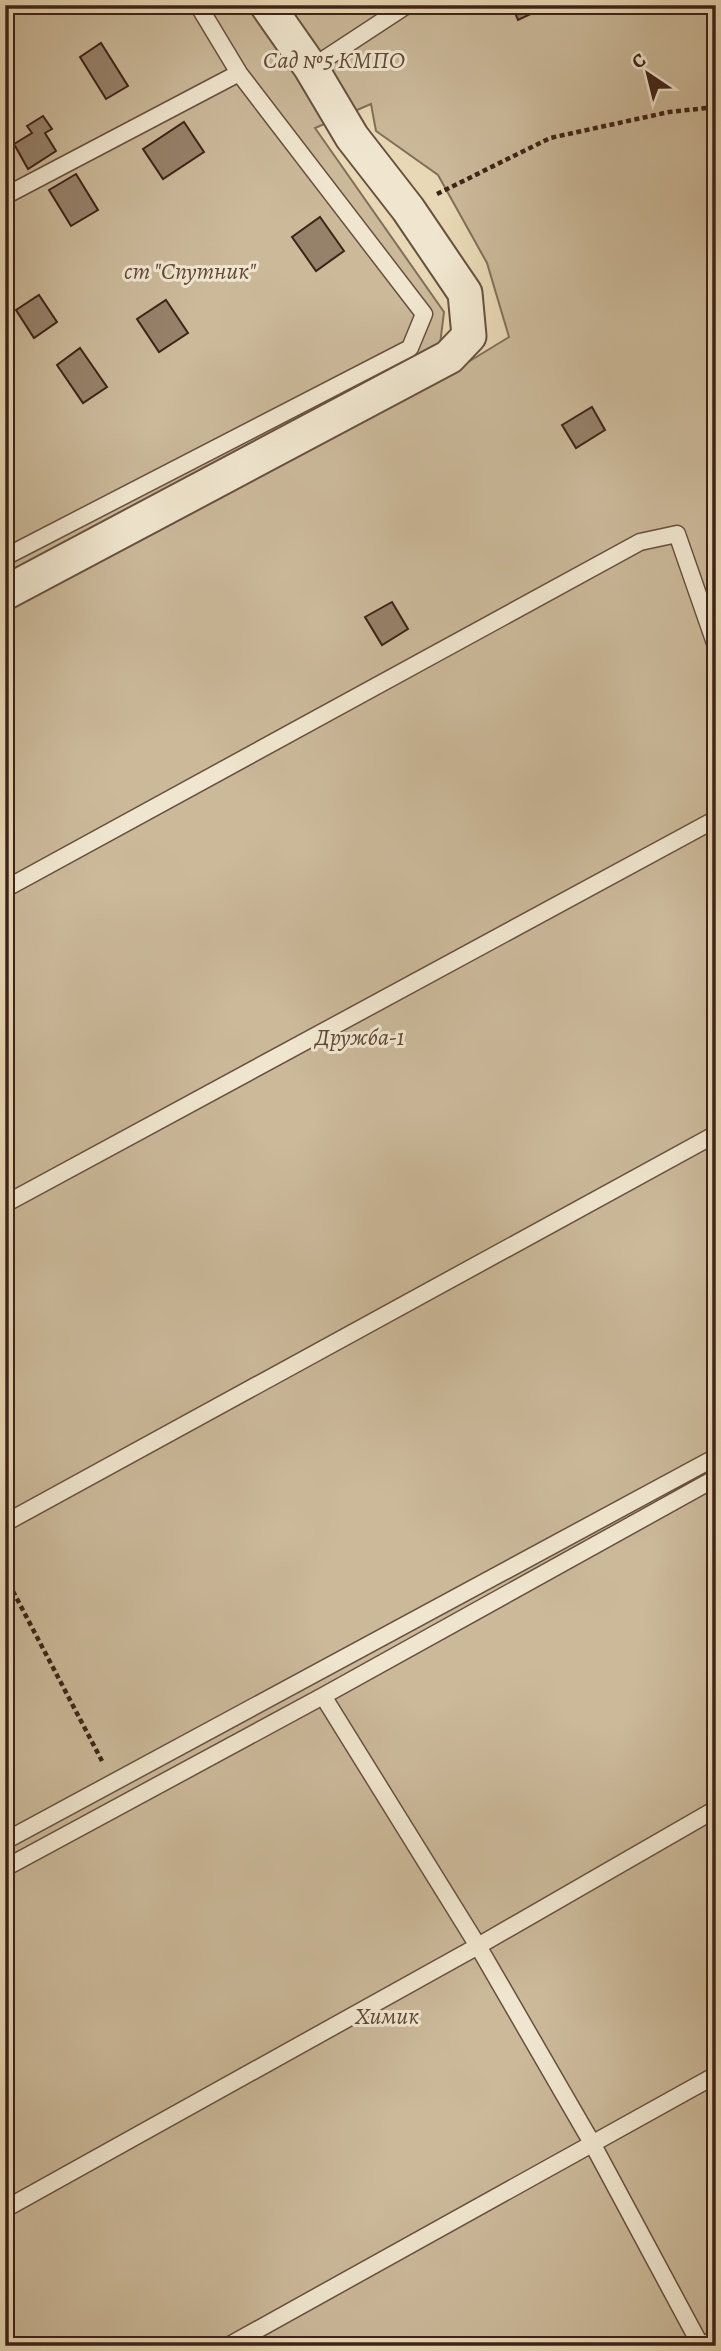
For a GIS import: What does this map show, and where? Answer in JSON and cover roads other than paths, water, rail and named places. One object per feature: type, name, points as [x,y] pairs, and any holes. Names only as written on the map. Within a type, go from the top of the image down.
[{"type":"street","points":[[5,593],[449,357],[469,336],[465,293],[408,209],[352,137],[311,68],[267,5]]},
{"type":"lane","points":[[5,557],[410,348],[424,314],[239,73],[198,5]]},
{"type":"lane","points":[[311,68],[407,5]]},
{"type":"lane","points":[[5,196],[239,73]]},
{"type":"lane","points":[[5,889],[640,542],[677,534],[716,646]]},
{"type":"lane","points":[[5,1205],[716,819]]},
{"type":"lane","points":[[5,1523],[716,1134]]},
{"type":"lane","points":[[5,1840],[716,1457]]},
{"type":"lane","points":[[5,1868],[323,1696],[716,1478]]},
{"type":"lane","points":[[323,1696],[478,1946],[592,2143],[702,2346],[716,2338]]},
{"type":"lane","points":[[5,2209],[478,1946],[716,1810]]},
{"type":"lane","points":[[228,2346],[716,2075]]},
{"type":"park label","name":"Сад №5 КМПО","points":[[334,60]]},
{"type":"park label","name":"ст \"Спутник\"","points":[[190,271]]},
{"type":"park label","name":"Дружба-1","points":[[360,1037]]},
{"type":"park label","name":"Химик","points":[[387,2016]]}]
